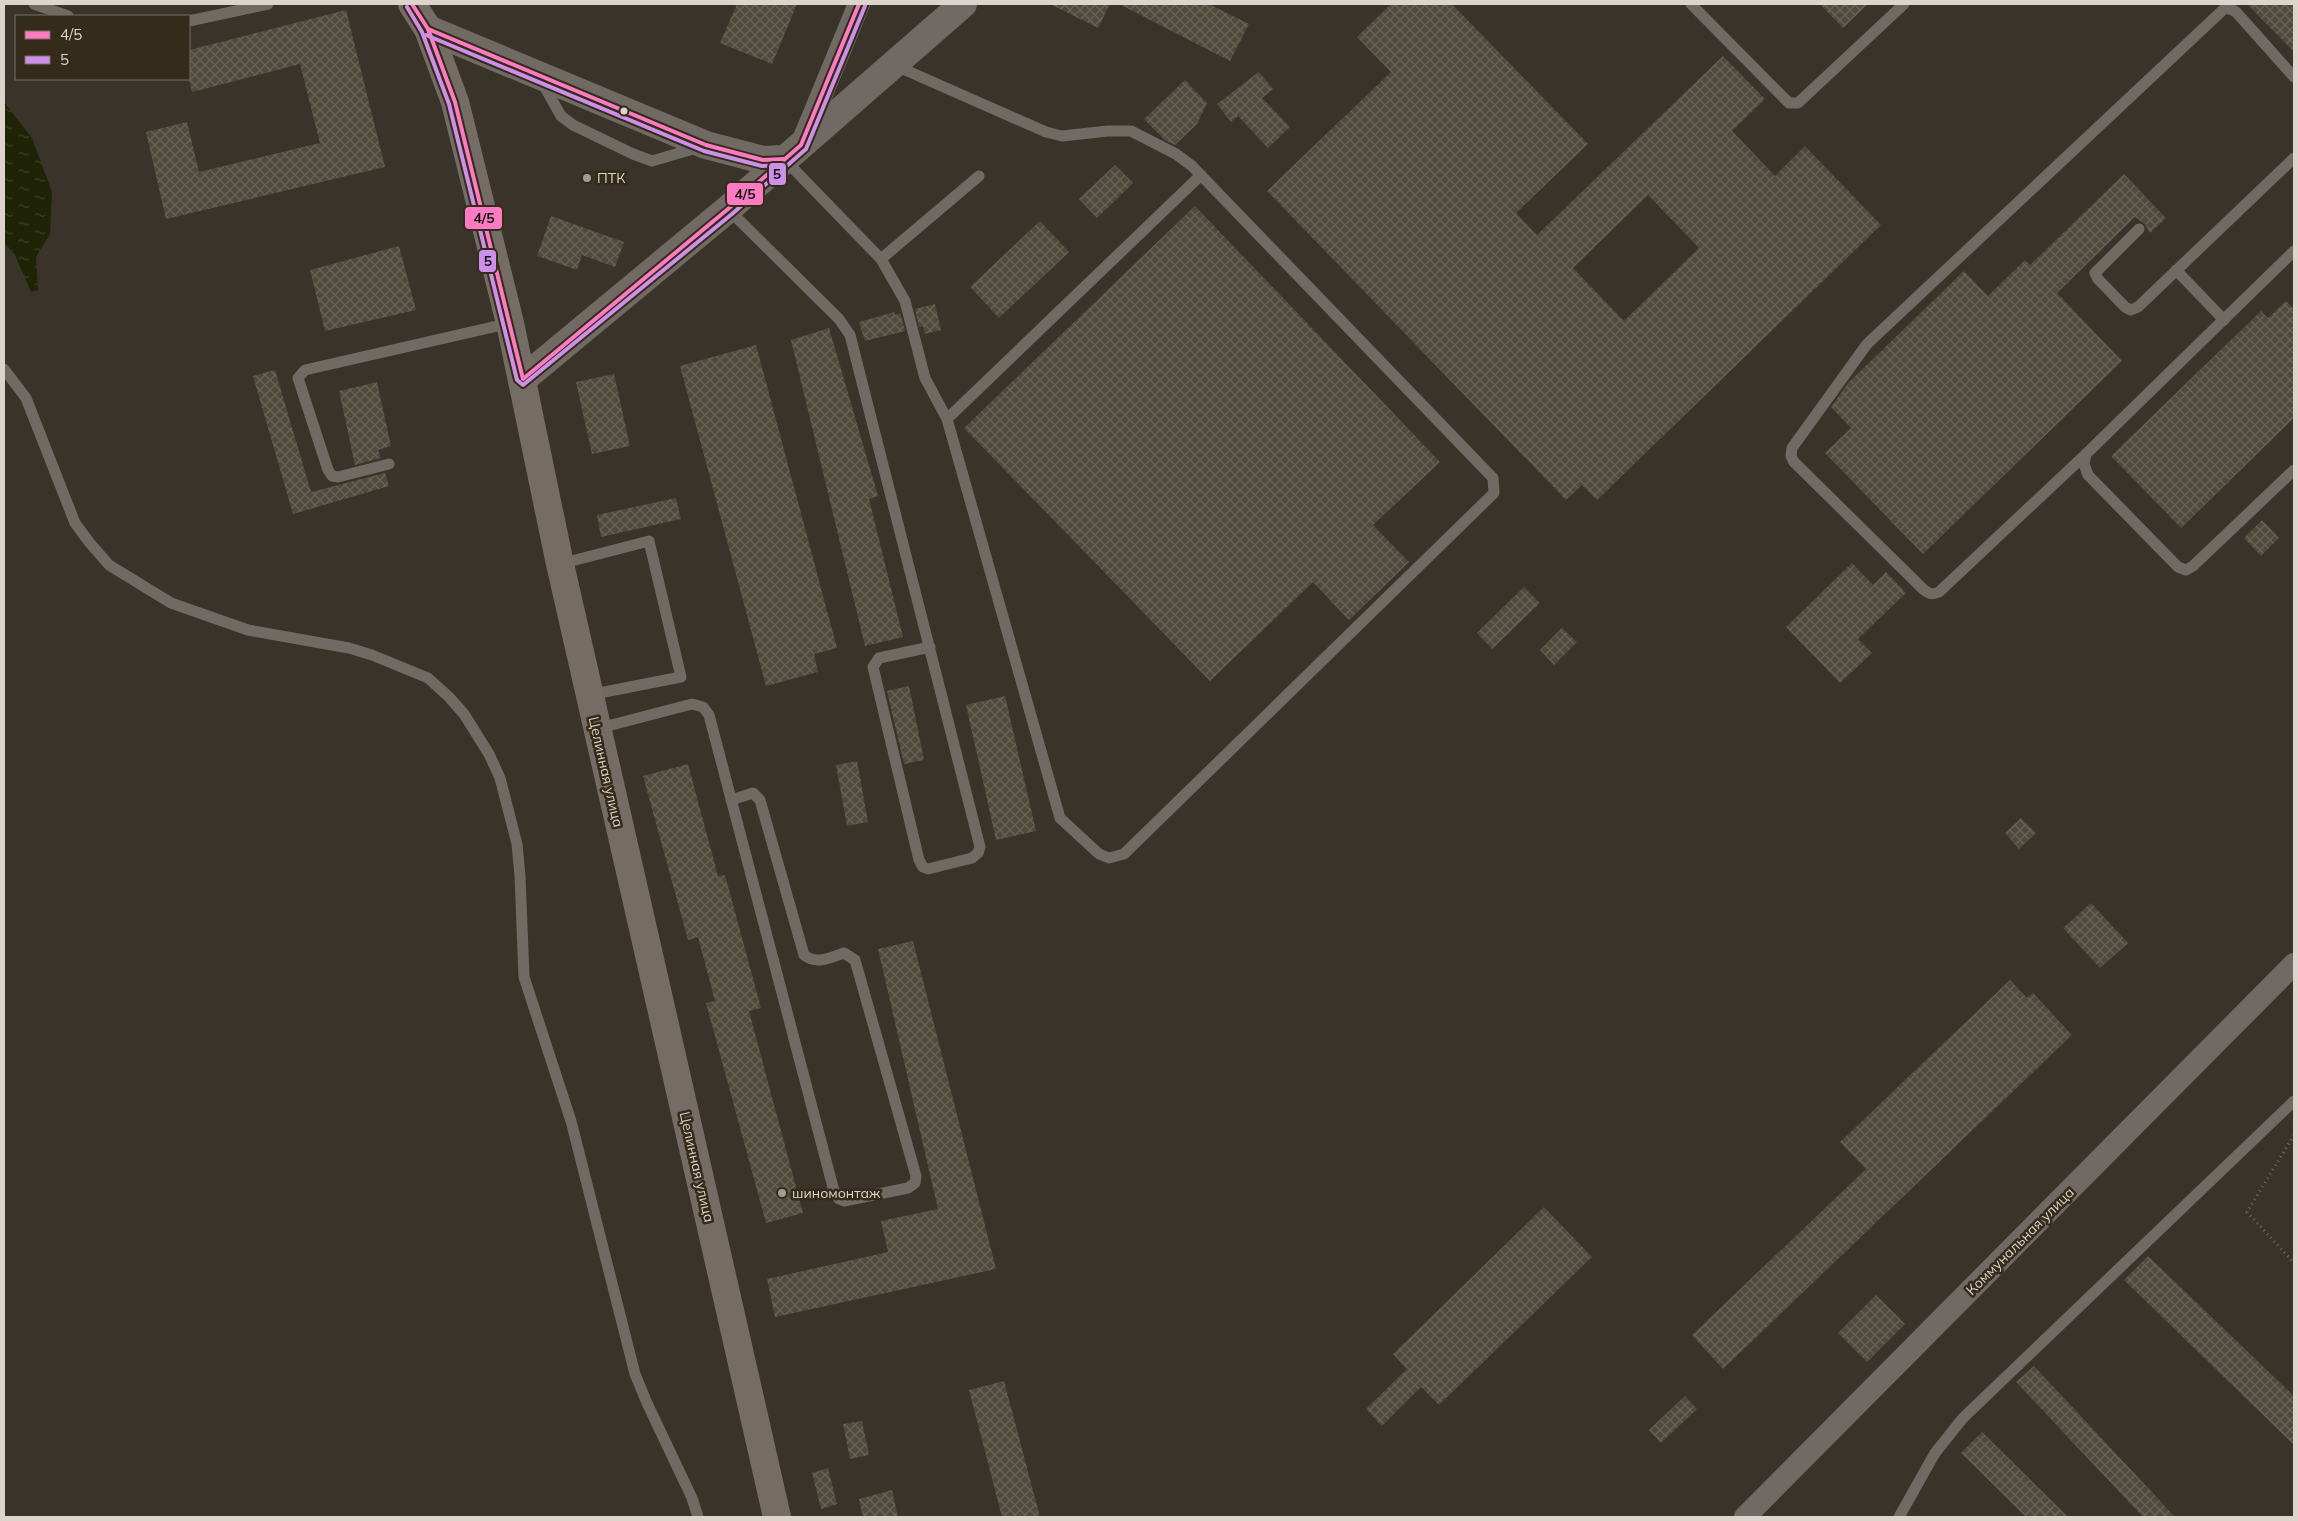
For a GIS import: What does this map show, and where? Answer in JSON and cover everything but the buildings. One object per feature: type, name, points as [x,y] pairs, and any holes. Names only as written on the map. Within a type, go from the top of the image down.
[{"type":"main road","name":"Целинная улица","points":[[412,4],[428,29],[456,102],[510,323],[596,729],[777,1517]]},
{"type":"street","points":[[792,152],[859,4]]},
{"type":"street","points":[[523,379],[728,209],[963,4]]},
{"type":"street","points":[[428,29],[706,145],[763,160],[792,152]]},
{"type":"street","name":"Коммунальная улица","points":[[1745,1517],[2294,964]]},
{"type":"lane","points":[[34,4],[65,15]]},
{"type":"lane","points":[[190,21],[268,4]]},
{"type":"lane","points":[[1691,4],[1789,103],[1798,103],[1904,4]]},
{"type":"lane","points":[[2294,77],[2237,13],[2225,8],[1867,344],[1792,448],[1791,456],[1794,462],[1928,594],[1934,595],[2086,454],[2294,251]]},
{"type":"lane","points":[[792,152],[881,259],[905,301],[925,378],[947,419],[1060,818],[1099,854],[1109,858],[1124,854],[1494,493],[1493,478],[1201,175],[1176,154],[1131,131],[1108,131],[1062,136],[1046,132],[894,64]]},
{"type":"lane","points":[[538,76],[561,116],[573,125],[633,154],[652,161],[706,145]]},
{"type":"lane","points":[[2139,229],[2095,273],[2098,279],[2125,307],[2131,310],[2138,306],[2294,158]]},
{"type":"lane","points":[[947,419],[1201,175]]},
{"type":"lane","points":[[881,259],[979,176]]},
{"type":"lane","points":[[728,209],[839,319],[850,335],[930,647],[980,847],[978,853],[972,858],[928,869],[923,867],[919,860],[873,667],[878,658],[930,647]]},
{"type":"lane","points":[[2176,270],[2224,320]]},
{"type":"lane","points":[[389,464],[338,477],[332,476],[328,470],[298,378],[300,374],[305,370],[510,323]]},
{"type":"lane","points":[[4,369],[26,398],[75,523],[88,542],[109,565],[171,604],[248,630],[349,648],[372,655],[428,678],[464,714],[489,754],[500,778],[517,844],[524,977],[572,1120],[635,1374],[692,1498],[698,1517]]},
{"type":"lane","points":[[2086,454],[2084,464],[2088,475],[2174,564],[2186,570],[2193,566],[2294,470]]},
{"type":"lane","points":[[560,564],[649,541],[681,677],[589,695]]},
{"type":"lane","points":[[596,729],[692,704],[703,707],[709,715],[834,1191],[839,1199],[844,1201],[908,1188],[915,1183],[916,1176],[855,960],[844,953],[820,961],[812,961],[804,954],[760,800],[753,793],[732,800]]},
{"type":"lane","points":[[1899,1517],[1935,1453],[1963,1418],[2294,1101]]},
{"type":"path","points":[[2294,1134],[2247,1212],[2294,1263]]},
{"type":"water","points":[[4,102],[32,138],[52,192],[50,234],[36,257],[38,290],[31,292],[15,255],[4,242]]},
{"type":"transit line","name":"4/5","points":[[412,4],[428,29],[455,102],[523,379],[728,209],[801,145],[859,4]]},
{"type":"transit line","name":"5","points":[[407,7],[422,32],[449,104],[517,380],[523,385],[732,214],[806,149],[865,6]]},
{"type":"transit line","name":"4/5","points":[[428,29],[706,145],[763,160],[784,159]]},
{"type":"transit line","name":"5","points":[[426,35],[704,151],[762,166],[784,165]]},
{"type":"place","name":"ПТК","points":[[587,178]]},
{"type":"place","name":"шиномонтаж","points":[[782,1193]]}]
